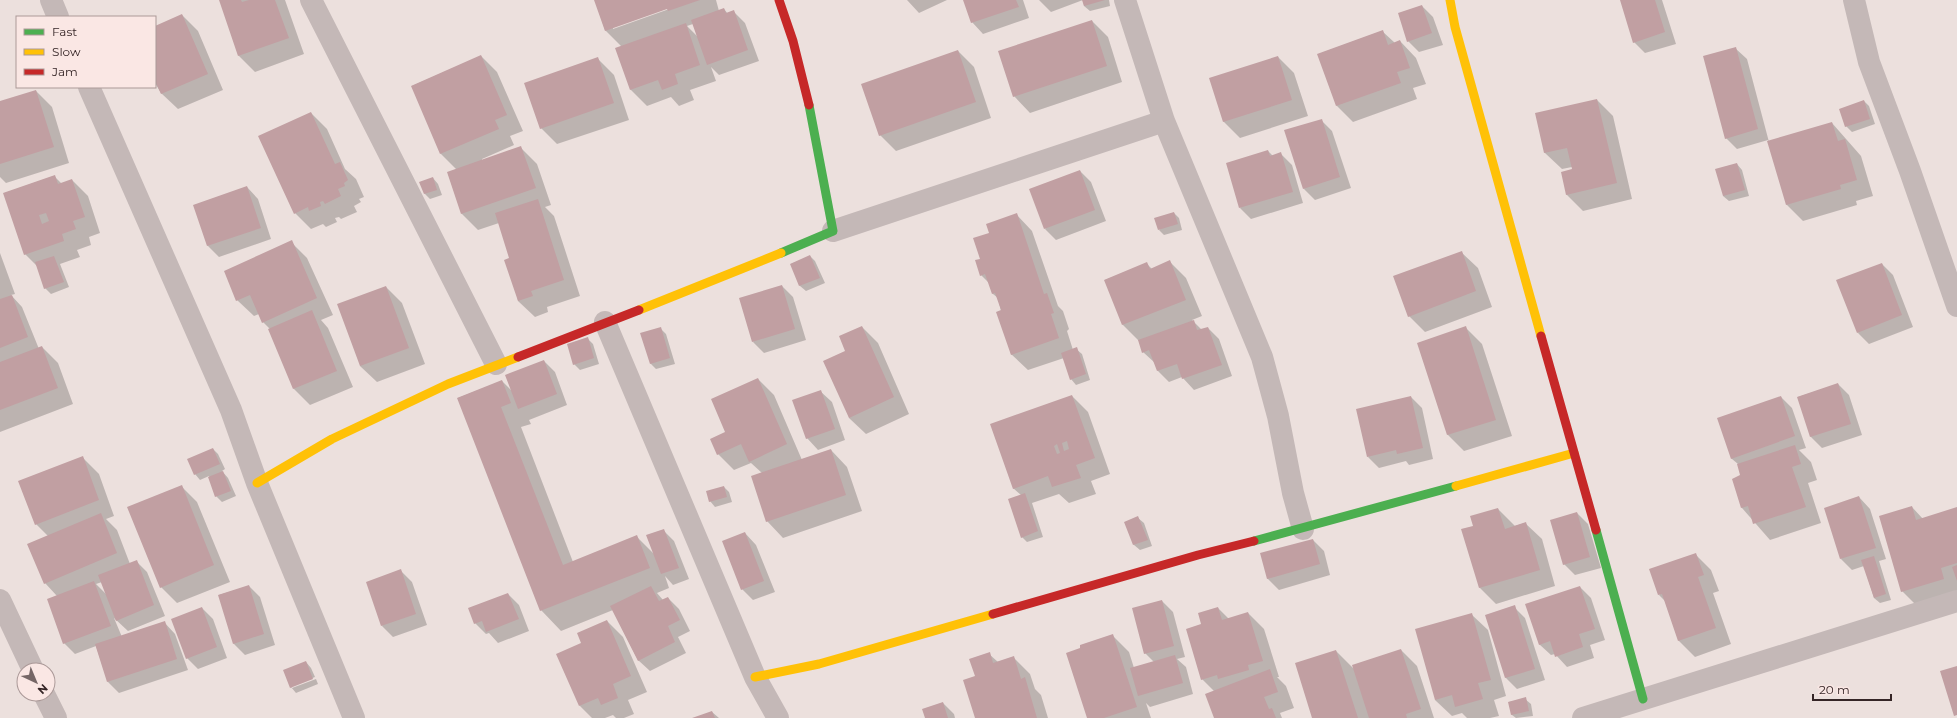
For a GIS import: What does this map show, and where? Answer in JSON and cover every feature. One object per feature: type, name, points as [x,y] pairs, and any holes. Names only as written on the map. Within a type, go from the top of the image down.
[{"type":"street","points":[[51,0],[58,16]]},
{"type":"street","points":[[311,0],[496,364]]},
{"type":"street","points":[[779,0],[785,14],[805,87],[821,157],[833,231]]},
{"type":"street","points":[[1125,0],[1164,121],[1262,357],[1278,416],[1293,493],[1303,529]]},
{"type":"street","points":[[1854,0],[1869,62],[1910,171],[1957,306]]},
{"type":"street","points":[[1452,2],[1455,27],[1643,699]]},
{"type":"street","points":[[89,88],[231,410],[257,483],[354,718]]},
{"type":"street","points":[[257,483],[332,439],[381,414],[496,364],[735,273],[833,231],[1164,121]]},
{"type":"street","points":[[606,322],[755,677],[778,718]]},
{"type":"street","points":[[755,677],[820,664],[1198,555],[1303,529],[1574,453]]},
{"type":"street","points":[[0,600],[29,662]]},
{"type":"street","points":[[1583,718],[1957,601]]},
{"type":"street","points":[[48,702],[56,718]]},
{"type":"building","points":[[219,0],[241,0],[242,2],[249,0],[275,0],[289,38],[238,56]]},
{"type":"building","points":[[594,0],[700,0],[668,11],[667,9],[605,31]]},
{"type":"building","points":[[963,0],[1016,0],[1019,7],[971,23]]},
{"type":"building","points":[[1082,0],[1105,0],[1084,6]]},
{"type":"building","points":[[1620,0],[1655,0],[1665,32],[1633,43]]},
{"type":"building","points":[[1422,5],[1432,33],[1407,42],[1398,13]]},
{"type":"building","points":[[724,8],[726,13],[734,10],[748,50],[707,65],[691,20]]},
{"type":"building","points":[[182,14],[208,74],[161,94],[156,83],[156,26]]},
{"type":"building","points":[[1092,20],[1107,66],[1013,97],[998,51]]},
{"type":"building","points":[[686,23],[700,65],[675,74],[678,84],[662,90],[658,80],[630,90],[615,48]]},
{"type":"building","points":[[1383,30],[1388,45],[1400,40],[1410,68],[1397,72],[1401,83],[1336,106],[1317,54]]},
{"type":"building","points":[[1736,47],[1758,129],[1725,139],[1703,56]]},
{"type":"building","points":[[958,50],[976,102],[879,136],[861,84]]},
{"type":"building","points":[[481,55],[507,115],[495,120],[499,129],[440,154],[411,86]]},
{"type":"building","points":[[1278,56],[1292,100],[1223,122],[1209,78]]},
{"type":"building","points":[[598,57],[614,103],[540,129],[524,83]]},
{"type":"building","points":[[36,90],[54,147],[0,164],[0,101]]},
{"type":"building","points":[[1597,99],[1617,183],[1566,195],[1561,172],[1572,169],[1567,148],[1544,153],[1535,113]]},
{"type":"building","points":[[1864,100],[1870,119],[1845,127],[1839,109]]},
{"type":"building","points":[[311,112],[335,164],[340,162],[348,180],[344,183],[345,186],[338,189],[341,196],[325,204],[323,201],[320,202],[321,206],[309,211],[308,207],[294,214],[258,136]]},
{"type":"building","points":[[1322,119],[1340,177],[1303,189],[1284,130]]},
{"type":"building","points":[[1832,122],[1838,141],[1845,139],[1857,180],[1840,185],[1841,189],[1786,205],[1767,141]]},
{"type":"building","points":[[521,146],[536,188],[461,214],[447,172]]},
{"type":"building","points":[[1268,150],[1270,156],[1281,152],[1293,192],[1239,208],[1226,163]]},
{"type":"building","points":[[1737,163],[1745,190],[1723,196],[1715,169]]},
{"type":"building","points":[[1080,170],[1095,210],[1044,229],[1029,189]]},
{"type":"building","points":[[55,175],[58,184],[72,179],[85,217],[73,221],[76,229],[62,234],[64,241],[24,255],[3,193]],"holes":[[[46,213],[49,221],[42,224],[39,215]]]},
{"type":"building","points":[[433,177],[437,190],[424,194],[419,182]]},
{"type":"building","points":[[247,186],[261,228],[207,246],[193,205]]},
{"type":"building","points":[[538,199],[564,280],[531,291],[533,296],[518,301],[504,260],[509,258],[495,213]]},
{"type":"building","points":[[1174,212],[1178,224],[1158,230],[1154,218]]},
{"type":"building","points":[[1017,213],[1044,294],[1047,293],[1054,313],[1051,314],[1059,338],[1011,355],[996,312],[1001,310],[995,293],[992,294],[985,274],[980,276],[975,260],[980,259],[973,238],[989,233],[986,224]]},
{"type":"building","points":[[292,240],[317,298],[262,323],[250,295],[236,301],[224,271]]},
{"type":"building","points":[[1462,251],[1476,291],[1408,317],[1393,276]]},
{"type":"building","points":[[810,255],[820,278],[799,286],[790,264]]},
{"type":"building","points":[[54,256],[64,282],[44,289],[35,262]]},
{"type":"building","points":[[1170,260],[1186,300],[1122,325],[1104,280],[1147,262],[1150,269]]},
{"type":"building","points":[[1882,263],[1902,315],[1857,333],[1836,280]]},
{"type":"building","points":[[782,285],[795,329],[752,342],[739,298]]},
{"type":"building","points":[[386,286],[409,348],[360,366],[337,304]]},
{"type":"building","points":[[12,295],[28,337],[0,348],[0,299]]},
{"type":"building","points":[[312,310],[337,371],[293,389],[268,329]]},
{"type":"building","points":[[1194,320],[1197,330],[1208,327],[1222,365],[1182,379],[1177,364],[1157,371],[1149,350],[1142,353],[1138,340]]},
{"type":"building","points":[[862,326],[894,397],[849,418],[823,361],[845,351],[839,336]]},
{"type":"building","points":[[1466,326],[1496,420],[1447,435],[1417,343]]},
{"type":"building","points":[[661,327],[670,358],[650,364],[640,333]]},
{"type":"building","points":[[588,337],[594,358],[573,365],[567,344]]},
{"type":"building","points":[[42,346],[58,388],[0,410],[0,362]]},
{"type":"building","points":[[1077,347],[1086,374],[1070,380],[1061,353]]},
{"type":"building","points":[[544,360],[557,394],[518,409],[505,375]]},
{"type":"building","points":[[758,378],[787,444],[749,462],[741,444],[717,455],[710,439],[725,432],[711,399]]},
{"type":"building","points":[[502,380],[511,403],[501,407],[563,565],[637,535],[650,568],[540,611],[457,398]]},
{"type":"building","points":[[1838,383],[1851,424],[1810,437],[1797,397]]},
{"type":"building","points":[[821,390],[835,429],[806,439],[792,400]]},
{"type":"building","points":[[1072,395],[1095,458],[1076,465],[1081,478],[1052,487],[1048,476],[1013,489],[990,424]],"holes":[[[1067,441],[1069,449],[1064,451],[1062,443]],[[1057,444],[1060,453],[1057,454],[1054,446]]]},
{"type":"building","points":[[1411,396],[1423,448],[1397,454],[1396,450],[1367,457],[1356,409]]},
{"type":"building","points":[[1781,396],[1795,436],[1731,459],[1717,418]]},
{"type":"building","points":[[1795,445],[1801,464],[1792,467],[1806,507],[1753,524],[1748,506],[1741,508],[1732,479],[1740,475],[1737,464]]},
{"type":"building","points":[[213,448],[220,464],[194,475],[187,459]]},
{"type":"building","points":[[831,449],[846,495],[766,522],[751,476]]},
{"type":"building","points":[[83,456],[99,500],[35,525],[18,481]]},
{"type":"building","points":[[223,471],[231,491],[215,497],[208,477]]},
{"type":"building","points":[[182,485],[214,565],[160,588],[127,507]]},
{"type":"building","points":[[724,486],[727,497],[709,502],[706,491]]},
{"type":"building","points":[[1025,493],[1038,531],[1021,538],[1008,499]]},
{"type":"building","points":[[1859,496],[1876,548],[1840,559],[1824,508]]},
{"type":"building","points":[[1912,506],[1916,520],[1957,507],[1957,563],[1941,568],[1944,579],[1901,592],[1879,516]]},
{"type":"building","points":[[1498,508],[1505,529],[1526,522],[1540,570],[1479,588],[1461,529],[1473,526],[1470,516]]},
{"type":"building","points":[[1577,512],[1590,557],[1563,565],[1550,520]]},
{"type":"building","points":[[101,513],[117,553],[44,584],[27,544]]},
{"type":"building","points":[[1138,516],[1148,540],[1133,545],[1124,522]]},
{"type":"building","points":[[664,529],[679,568],[661,574],[646,535]]},
{"type":"building","points":[[745,532],[764,581],[741,590],[722,541]]},
{"type":"building","points":[[1313,539],[1320,564],[1267,579],[1260,553]]},
{"type":"building","points":[[1696,553],[1704,575],[1698,577],[1716,628],[1678,641],[1662,594],[1658,595],[1649,569]]},
{"type":"building","points":[[1874,556],[1886,594],[1874,598],[1861,560]]},
{"type":"building","points":[[137,560],[154,605],[116,621],[98,575]]},
{"type":"building","points":[[1957,565],[1957,581],[1952,567]]},
{"type":"building","points":[[401,569],[416,614],[381,626],[366,582]]},
{"type":"building","points":[[94,581],[111,626],[63,644],[47,599]]},
{"type":"building","points":[[249,585],[264,634],[233,644],[218,595]]},
{"type":"building","points":[[651,586],[659,601],[668,597],[680,620],[668,626],[675,642],[638,661],[610,606]]},
{"type":"building","points":[[1580,586],[1595,629],[1579,634],[1583,647],[1555,657],[1550,641],[1539,645],[1525,604]]},
{"type":"building","points":[[508,593],[519,619],[486,632],[482,621],[474,624],[468,608]]},
{"type":"building","points":[[1162,600],[1174,646],[1144,654],[1132,608]]},
{"type":"building","points":[[1515,605],[1535,669],[1505,678],[1485,615]]},
{"type":"building","points":[[202,607],[217,647],[186,659],[171,619]]},
{"type":"building","points":[[1218,607],[1222,620],[1248,612],[1263,661],[1248,665],[1249,670],[1218,679],[1217,675],[1201,680],[1186,629],[1201,624],[1198,613]]},
{"type":"building","points":[[1472,613],[1491,680],[1478,683],[1483,699],[1455,707],[1452,695],[1435,700],[1415,629]]},
{"type":"building","points":[[607,620],[631,676],[613,684],[618,698],[601,705],[598,698],[579,706],[556,654],[581,643],[577,633]]},
{"type":"building","points":[[165,621],[177,659],[107,682],[95,644]]},
{"type":"building","points":[[1113,634],[1137,707],[1104,718],[1087,718],[1066,653],[1080,648],[1080,645]]},
{"type":"building","points":[[1401,649],[1421,709],[1406,714],[1407,718],[1369,718],[1352,665]]},
{"type":"building","points":[[1336,650],[1358,718],[1312,718],[1295,663]]},
{"type":"building","points":[[990,652],[993,663],[1014,656],[1021,679],[1025,677],[1037,718],[975,718],[963,680],[975,676],[969,659]]},
{"type":"building","points":[[1175,655],[1183,683],[1138,696],[1130,668]]},
{"type":"building","points":[[306,661],[313,679],[290,688],[283,670]]},
{"type":"building","points":[[1957,666],[1957,715],[1954,716],[1940,671]]},
{"type":"building","points":[[1270,669],[1278,692],[1264,697],[1269,709],[1272,708],[1276,718],[1214,718],[1205,694]]},
{"type":"building","points":[[1526,697],[1529,711],[1511,715],[1508,702]]},
{"type":"building","points":[[943,702],[948,718],[925,718],[922,709]]},
{"type":"building","points":[[712,711],[715,718],[692,718]]},
{"type":"traffic: fast","points":[[781,253],[833,231],[809,105]]},
{"type":"traffic: fast","points":[[1254,541],[1456,486]]},
{"type":"traffic: fast","points":[[1596,530],[1643,699]]},
{"type":"traffic: slow","points":[[1450,0],[1455,27],[1541,336]]},
{"type":"traffic: slow","points":[[639,310],[781,253]]},
{"type":"traffic: slow","points":[[257,483],[332,439],[448,384],[518,357]]},
{"type":"traffic: slow","points":[[1456,486],[1574,453]]},
{"type":"traffic: slow","points":[[755,677],[819,664],[993,614]]},
{"type":"traffic: jam","points":[[779,0],[793,41],[809,105]]},
{"type":"traffic: jam","points":[[518,357],[639,310]]},
{"type":"traffic: jam","points":[[1541,336],[1596,530]]},
{"type":"traffic: jam","points":[[993,614],[1198,555],[1254,541]]}]
